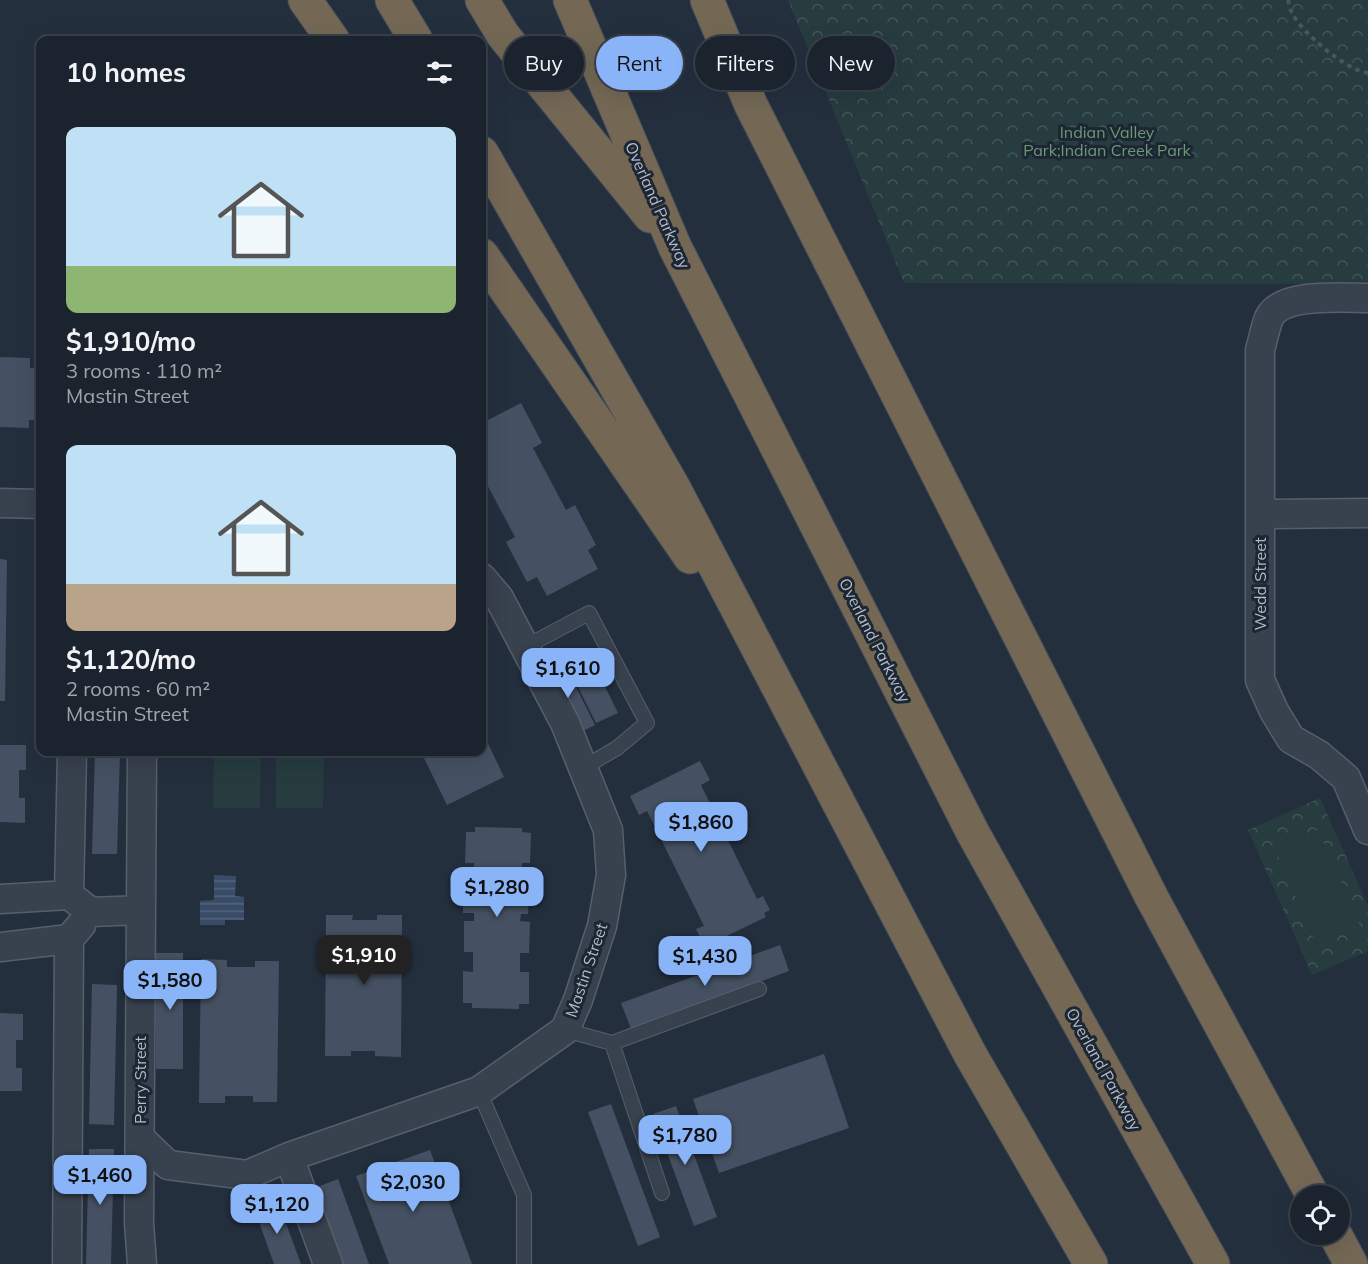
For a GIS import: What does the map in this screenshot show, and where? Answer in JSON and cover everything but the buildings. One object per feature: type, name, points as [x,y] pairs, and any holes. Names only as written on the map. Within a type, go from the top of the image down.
[{"type":"highway","points":[[305,0],[330,36]]},
{"type":"highway","points":[[392,0],[414,36]]},
{"type":"highway","points":[[482,0],[503,35],[675,247]]},
{"type":"highway","name":"Overland Parkway","points":[[570,0],[675,247],[973,833],[1213,1264]]},
{"type":"highway","points":[[707,0],[751,105],[1131,855],[1307,1185]]},
{"type":"highway","points":[[486,160],[674,488],[970,1054],[1091,1264]]},
{"type":"highway","points":[[486,261],[770,672]]},
{"type":"street","name":"Wedd Street","points":[[1368,298],[1317,298],[1282,305],[1270,316],[1260,350],[1260,680],[1274,711],[1291,739],[1319,755],[1346,778],[1368,830]]},
{"type":"street","points":[[0,503],[36,504]]},
{"type":"street","points":[[1260,514],[1368,513]]},
{"type":"street","name":"Mastin Street","points":[[140,1138],[168,1166],[247,1175],[289,1157],[479,1091],[565,1030],[578,1000],[602,926],[611,875],[608,830],[565,723],[499,598],[486,583]]},
{"type":"street","points":[[67,1264],[69,939],[80,904],[72,756]]},
{"type":"street","name":"Perry Street","points":[[142,756],[139,1223],[142,1264]]},
{"type":"street","points":[[0,899],[141,910]]},
{"type":"street","points":[[0,947],[69,939]]},
{"type":"street","points":[[289,1157],[328,1264]]},
{"type":"lane","points":[[525,646],[589,613],[647,723],[617,748],[583,768]]},
{"type":"lane","points":[[565,1030],[612,1043],[759,989]]},
{"type":"lane","points":[[612,1043],[662,1193]]},
{"type":"lane","points":[[479,1091],[524,1195],[524,1264]]},
{"type":"path","points":[[1288,0],[1292,14],[1322,47],[1358,72],[1368,73]]},
{"type":"green space","name":"Indian Valley Park;Indian Creek Park","points":[[788,0],[1368,0],[1368,284],[904,283],[825,90],[895,90],[895,36],[807,36],[807,46]]},
{"type":"green space","points":[[214,756],[261,756],[260,808],[213,808]]},
{"type":"green space","points":[[276,756],[324,756],[323,808],[276,808]]},
{"type":"green space","points":[[1320,798],[1368,906],[1368,951],[1312,975],[1248,830]]},
{"type":"green space","points":[[1318,830],[1359,924],[1316,943],[1275,849]]},
{"type":"water","points":[[214,875],[236,876],[235,896],[244,897],[244,920],[225,920],[225,925],[200,925],[200,901],[214,900]]}]
